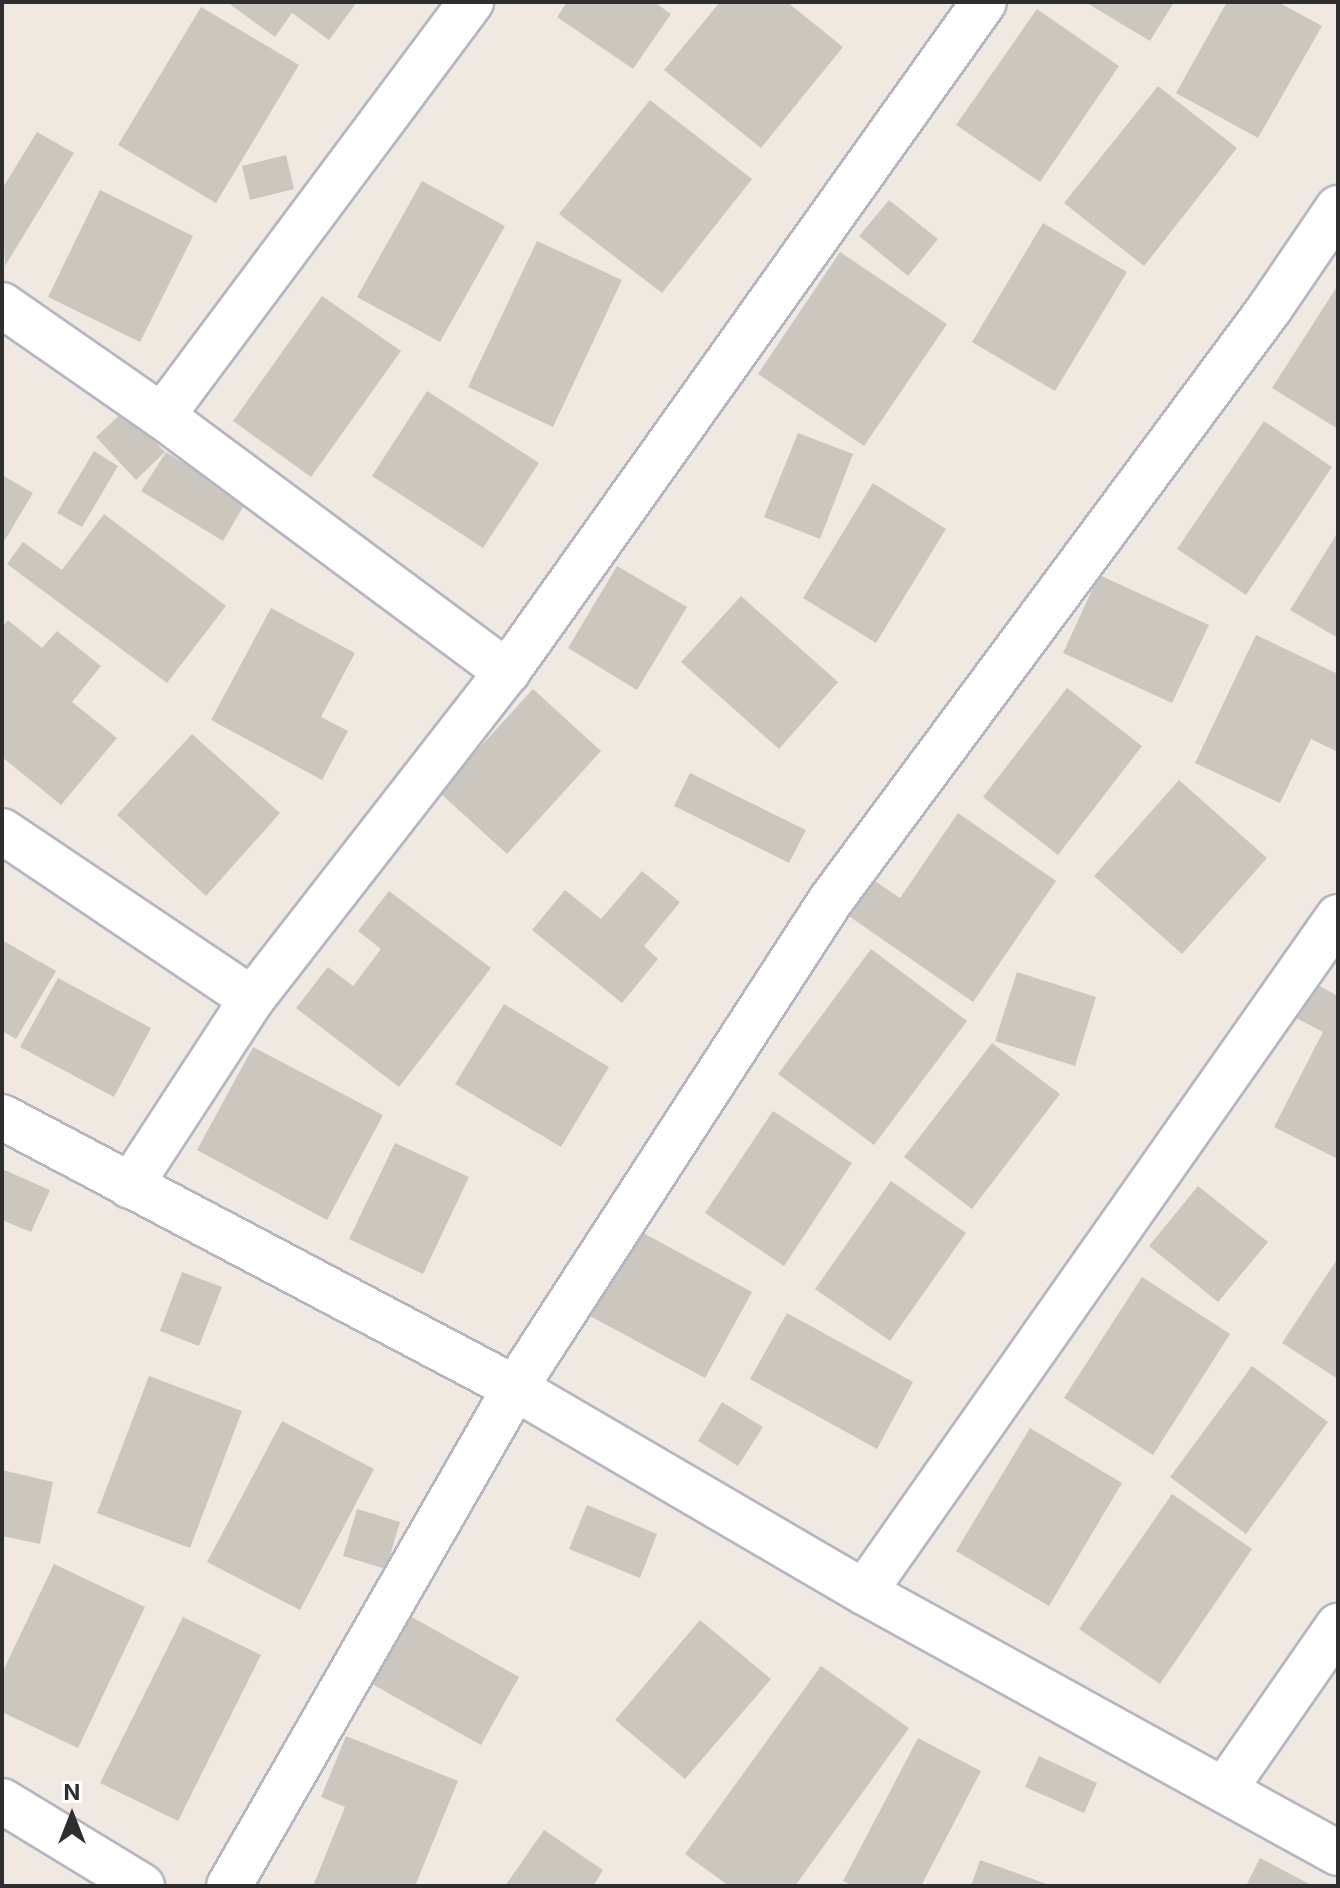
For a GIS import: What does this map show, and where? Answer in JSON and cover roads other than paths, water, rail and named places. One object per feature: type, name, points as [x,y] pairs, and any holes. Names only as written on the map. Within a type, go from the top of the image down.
[{"type":"street","points":[[162,416],[471,2]]},
{"type":"street","points":[[130,1186],[252,999],[507,672],[984,2]]},
{"type":"street","points":[[229,1886],[515,1388],[831,900],[1270,308],[1338,208]]},
{"type":"street","points":[[2,305],[162,416],[507,672]]},
{"type":"street","points":[[2,831],[252,999]]},
{"type":"street","points":[[864,1592],[1338,917]]},
{"type":"street","points":[[2,1117],[515,1388],[864,1592],[1338,1853]]},
{"type":"street","points":[[1224,1790],[1338,1626]]},
{"type":"street","points":[[2,1801],[142,1886]]}]
